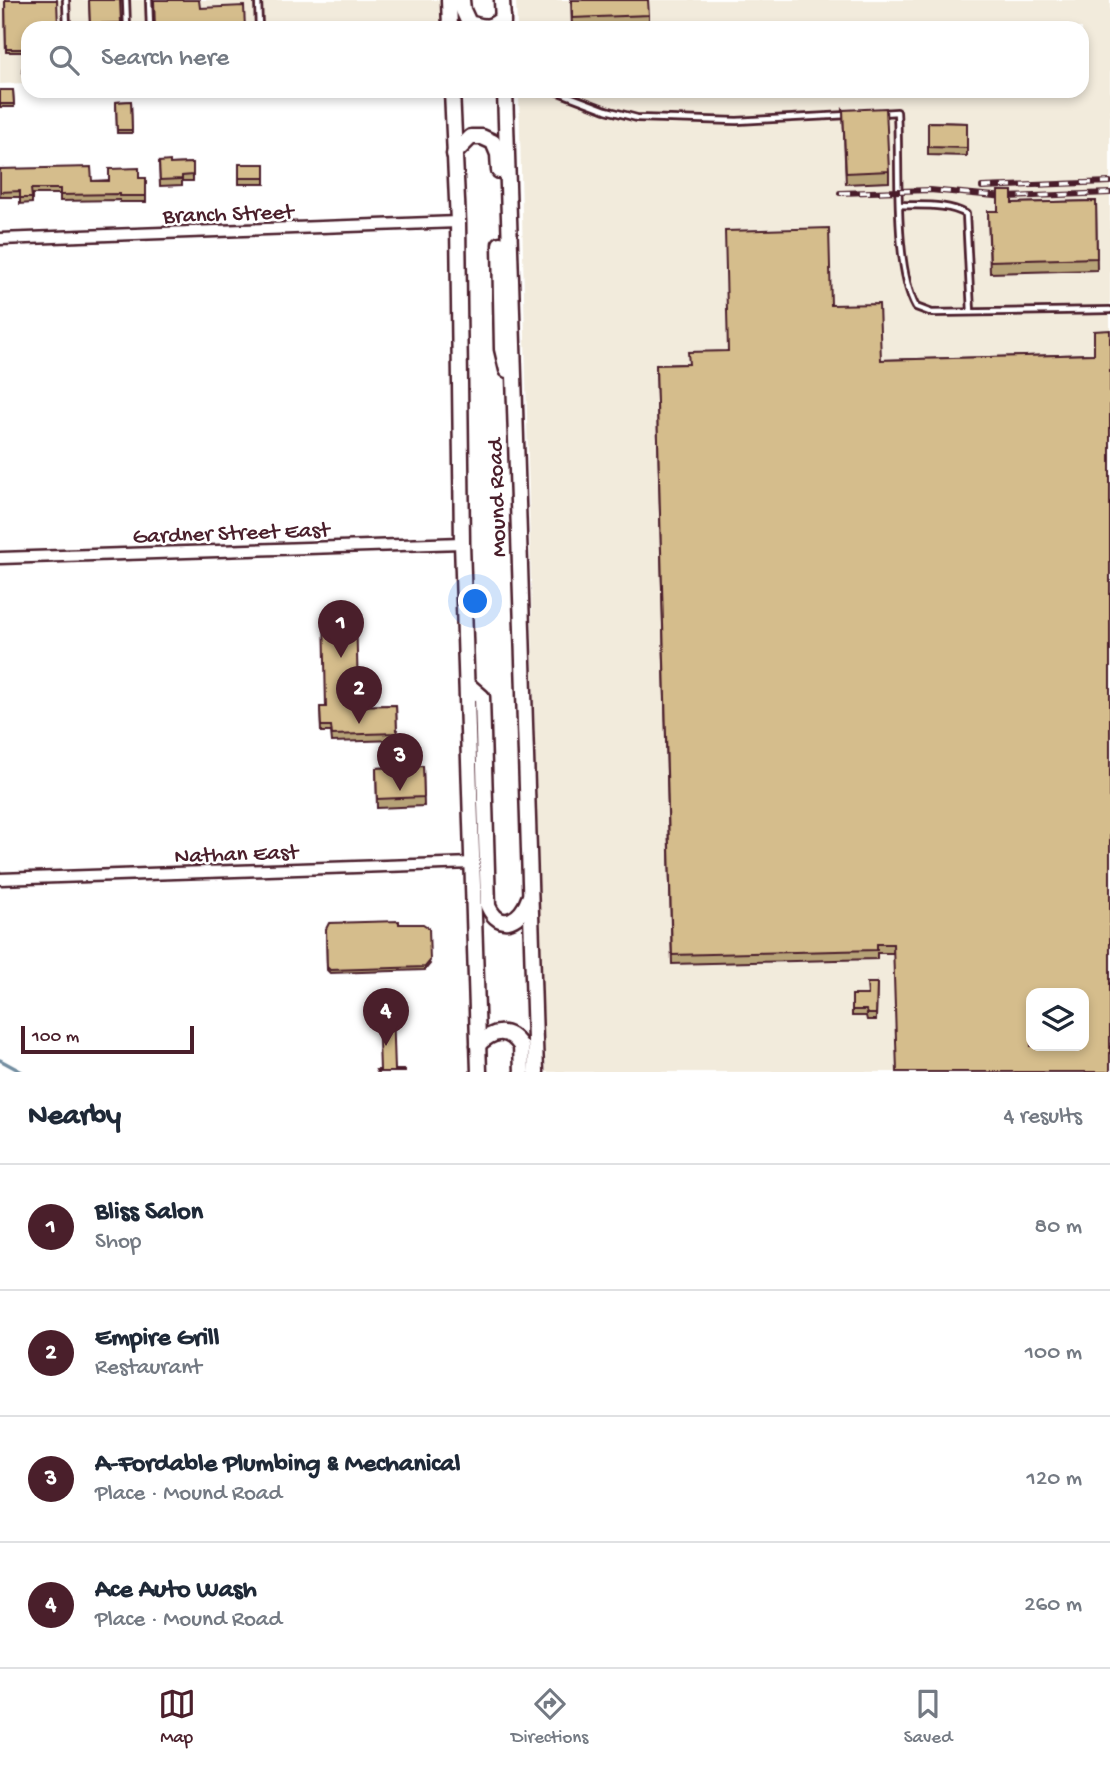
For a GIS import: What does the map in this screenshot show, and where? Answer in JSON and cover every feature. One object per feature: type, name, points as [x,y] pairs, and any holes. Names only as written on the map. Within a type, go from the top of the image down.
[{"type":"main road","points":[[449,0],[450,21]]},
{"type":"main road","points":[[463,0],[463,10],[469,21]]},
{"type":"main road","points":[[502,0],[503,21]]},
{"type":"main road","name":"Mound Road","points":[[452,98],[458,222],[462,543],[478,1072]]},
{"type":"main road","name":"Mound Road","points":[[505,98],[536,1072]]},
{"type":"main road","points":[[454,154],[471,137],[482,137],[493,142],[498,154],[502,349],[514,402]]},
{"type":"main road","points":[[467,684],[482,697],[487,892],[492,914],[506,921],[514,920],[526,909],[532,891]]},
{"type":"main road","points":[[478,1045],[495,1032],[512,1035],[521,1046],[522,1072]]},
{"type":"street","name":"Branch Street","points":[[0,239],[458,222]]},
{"type":"street","name":"Gardner Street East","points":[[0,558],[462,543]]},
{"type":"street","name":"Nathan East","points":[[0,879],[473,863]]},
{"type":"lane","points":[[66,0],[67,21]]},
{"type":"lane","points":[[126,0],[127,21]]},
{"type":"lane","points":[[149,0],[150,21]]},
{"type":"lane","points":[[258,0],[259,21]]},
{"type":"lane","points":[[574,98],[637,118],[737,121],[857,114]]},
{"type":"lane","points":[[870,114],[897,112],[902,256],[909,296],[916,307],[932,313],[1110,310]]},
{"type":"lane","points":[[900,205],[942,206],[958,209],[966,214],[971,312]]},
{"type":"shaded area","points":[[0,0],[440,0],[441,21],[21,21],[21,83],[0,84]]},
{"type":"shaded area","points":[[516,0],[1110,0],[1110,1072],[546,1072],[540,949],[519,98],[1089,98],[1089,21],[517,21]]},
{"type":"building","points":[[5,0],[57,0],[58,21],[21,21],[21,49],[6,49]]},
{"type":"building","points":[[89,0],[120,0],[121,21],[90,21]]},
{"type":"building","points":[[154,0],[199,0],[200,8],[244,6],[245,21],[155,21]]},
{"type":"building","points":[[572,0],[648,0],[649,15],[572,18]]},
{"type":"building","points":[[0,90],[13,90],[14,104],[0,104]]},
{"type":"building","points":[[131,101],[132,130],[117,130],[116,102]]},
{"type":"building","points":[[886,108],[889,171],[846,173],[843,110]]},
{"type":"building","points":[[928,122],[967,123],[967,148],[928,147]]},
{"type":"building","points":[[170,161],[170,164],[193,163],[193,175],[182,176],[182,179],[160,180],[159,162]]},
{"type":"building","points":[[239,164],[265,164],[265,178],[239,178]]},
{"type":"building","points":[[91,167],[92,181],[109,181],[109,169],[139,168],[139,178],[146,178],[146,196],[60,195],[60,189],[31,189],[32,198],[20,198],[20,191],[0,192],[0,169]]},
{"type":"building","points":[[998,191],[1012,191],[1012,203],[1096,201],[1097,258],[990,261],[988,211],[998,211]]},
{"type":"building","points":[[829,228],[831,305],[879,304],[881,360],[1094,354],[1094,331],[1110,330],[1110,1072],[897,1072],[893,944],[877,944],[877,950],[672,955],[656,365],[689,364],[688,352],[728,351],[725,231]]},
{"type":"building","points":[[356,613],[358,692],[348,706],[396,705],[397,733],[332,735],[331,726],[321,726],[320,707],[326,707],[324,614]]},
{"type":"building","points":[[423,766],[424,797],[377,799],[376,768]]},
{"type":"building","points":[[399,921],[399,924],[423,924],[429,928],[430,961],[425,967],[330,970],[327,967],[326,929],[329,923]]},
{"type":"building","points":[[867,983],[877,983],[876,1014],[867,1014],[866,1010],[852,1010],[852,995],[868,995]]},
{"type":"building","points":[[393,1010],[395,1070],[405,1072],[377,1072],[376,1070],[380,1070],[378,1011]]},
{"type":"waterway","points":[[0,1060],[22,1072]]},
{"type":"railway","points":[[982,187],[1110,182]]},
{"type":"railway","points":[[840,193],[930,190],[1005,197],[1110,193]]},
{"type":"place","name":"Bliss Salon","points":[[341,658]]},
{"type":"place","name":"Empire Grill","points":[[359,724]]},
{"type":"place","name":"A-Fordable Plumbing & Mechanical","points":[[400,791]]},
{"type":"place","name":"Ace Auto Wash","points":[[386,1046]]}]
